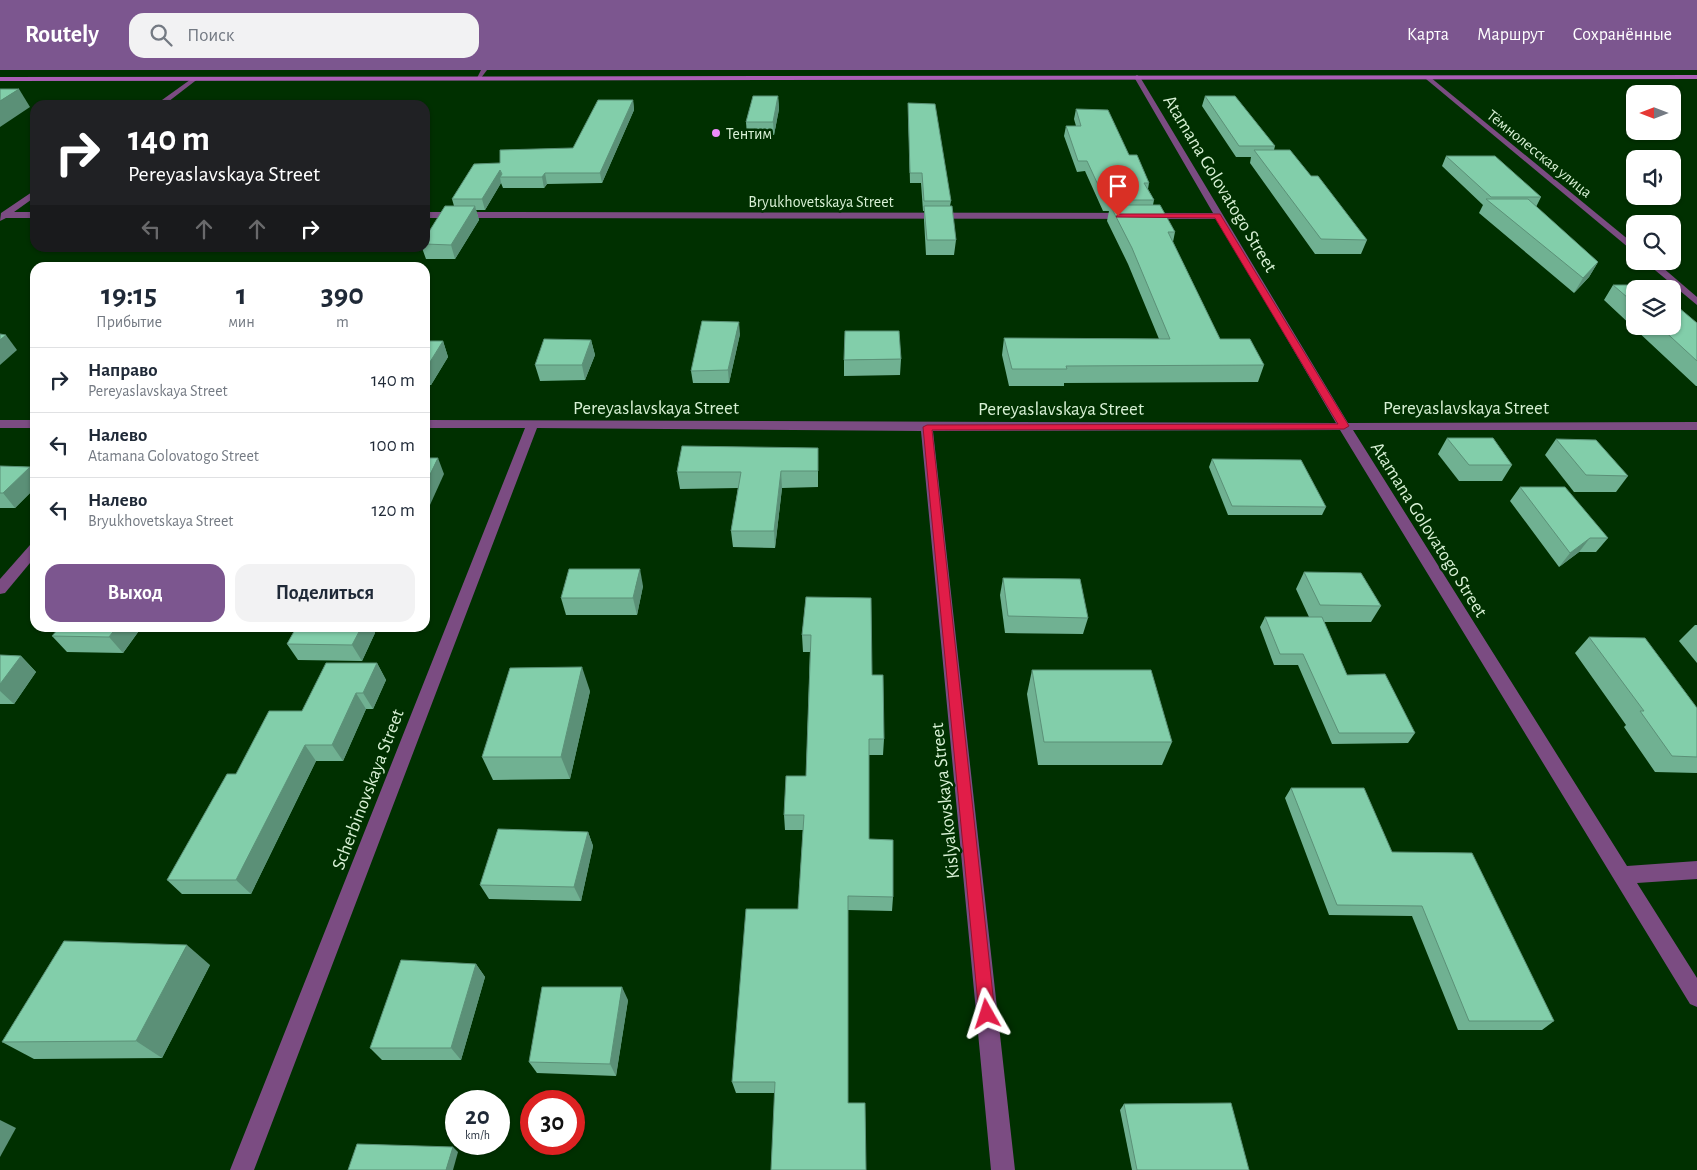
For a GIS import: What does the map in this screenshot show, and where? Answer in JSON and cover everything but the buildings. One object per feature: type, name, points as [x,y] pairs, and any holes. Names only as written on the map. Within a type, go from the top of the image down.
[{"type":"street","points":[[479,77],[484,70]]},
{"type":"street","name":"Atamana Golovatogo Street","points":[[1137,77],[1344,426],[1697,997]]},
{"type":"street","points":[[0,79],[1697,77]]},
{"type":"street","points":[[165,100],[196,78]]},
{"type":"street","name":"Тёмнолесская улица","points":[[1428,78],[1626,243]]},
{"type":"street","points":[[2,216],[30,196]]},
{"type":"street","points":[[2,216],[30,215]]},
{"type":"street","name":"Bryukhovetskaya Street","points":[[430,215],[1218,216]]},
{"type":"street","points":[[1660,270],[1697,302]]},
{"type":"street","points":[[0,424],[30,424]]},
{"type":"street","name":"Pereyaslavskaya Street","points":[[430,424],[927,427],[1697,426]]},
{"type":"street","name":"Scherbinovskaya Street","points":[[242,1170],[533,424]]},
{"type":"street","name":"Kislyakovskaya Street","points":[[927,427],[1003,1170]]},
{"type":"street","points":[[0,589],[30,554]]},
{"type":"street","points":[[1622,875],[1697,870]]},
{"type":"place","name":"Тентим","points":[[716,133]]},
{"type":"route","points":[[987,1014],[927,427],[1344,426],[1218,216],[1118,216]]}]
